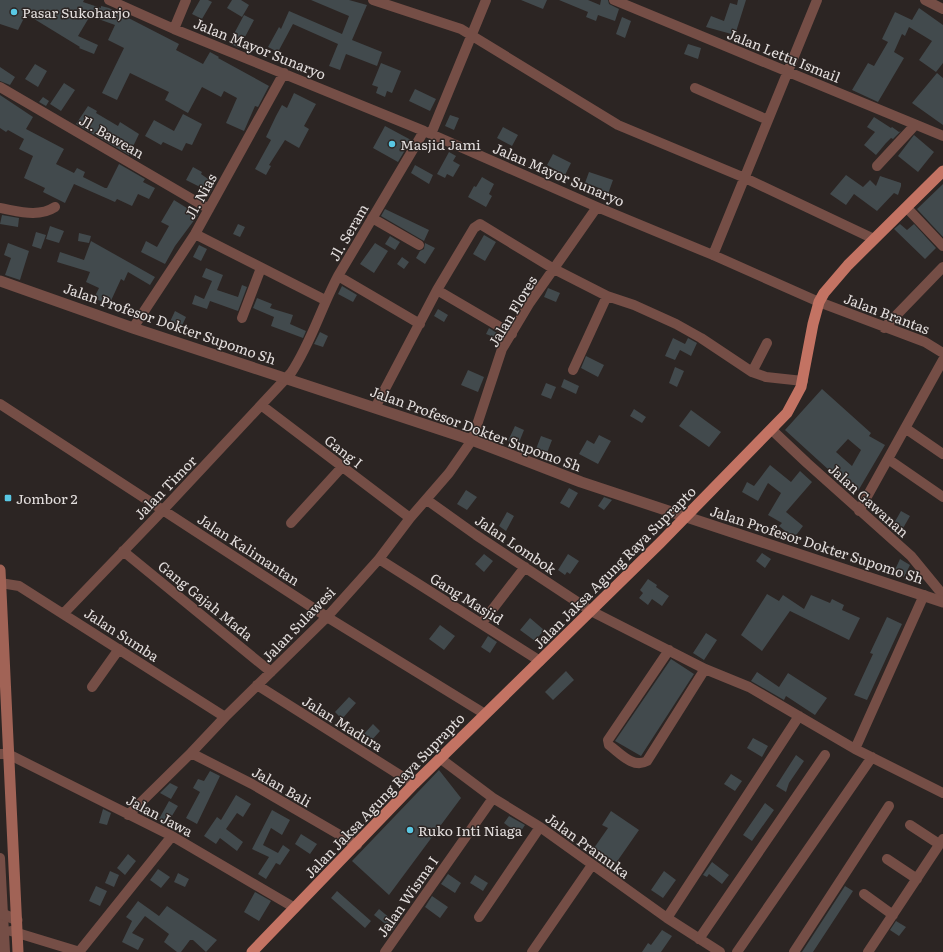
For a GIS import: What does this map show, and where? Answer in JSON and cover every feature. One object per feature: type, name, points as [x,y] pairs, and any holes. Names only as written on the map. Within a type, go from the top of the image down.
[{"type":"main road","name":"Jalan Jaksa Agung Raya Suprapto","points":[[252,952],[414,784],[540,662],[772,430],[786,414],[796,399],[802,381],[819,302],[839,275],[943,171]]},
{"type":"main road","points":[[0,570],[4,754],[17,920],[18,952]]},
{"type":"street","name":"Jalan Mayor Sunaryo","points":[[109,0],[428,132],[597,207],[713,254],[819,302]]},
{"type":"street","points":[[174,28],[186,0]]},
{"type":"street","points":[[373,0],[450,25],[472,35],[608,119],[745,178],[874,239]]},
{"type":"street","name":"Jl. Seram","points":[[286,378],[302,355],[325,300],[338,276],[372,218],[428,132],[472,35],[486,0]]},
{"type":"street","name":"Jalan Lettu Ismail","points":[[614,0],[943,136]]},
{"type":"street","points":[[713,254],[817,0]]},
{"type":"street","points":[[925,0],[943,9]]},
{"type":"street","name":"Jl. Nias","points":[[133,328],[195,234],[284,73]]},
{"type":"street","name":"Jl. Bawean","points":[[0,87],[209,209]]},
{"type":"street","points":[[695,88],[768,120]]},
{"type":"street","points":[[877,166],[915,124]]},
{"type":"street","name":"Jalan Flores","points":[[472,440],[502,349],[529,304],[597,207]]},
{"type":"street","points":[[0,208],[36,213],[42,213],[55,208]]},
{"type":"street","points":[[906,208],[943,246]]},
{"type":"street","points":[[372,218],[419,245]]},
{"type":"street","points":[[375,408],[437,290],[474,228],[478,225],[484,226],[554,269],[607,296],[634,305],[676,324],[701,338],[752,372],[766,377],[802,381]]},
{"type":"street","points":[[195,234],[325,300]]},
{"type":"street","points":[[884,328],[943,267]]},
{"type":"street","points":[[242,318],[261,268]]},
{"type":"street","points":[[338,276],[420,324]]},
{"type":"street","name":"Jalan Profesor Dokter Supomo Sh","points":[[0,281],[133,328],[472,440],[581,482],[821,563],[943,602]]},
{"type":"street","points":[[437,290],[512,334]]},
{"type":"street","points":[[573,370],[607,296]]},
{"type":"street","name":"Jalan Brantas","points":[[819,302],[884,328],[925,342],[940,351]]},
{"type":"street","points":[[752,372],[767,343]]},
{"type":"street","points":[[859,511],[943,360]]},
{"type":"street","name":"Jalan Timor","points":[[64,613],[163,510],[286,378]]},
{"type":"street","name":"Jalan Kalimantan","points":[[0,404],[327,617],[485,714]]},
{"type":"street","name":"Gang I","points":[[261,405],[410,518]]},
{"type":"street","points":[[905,428],[943,454]]},
{"type":"street","name":"Jalan Gawanan","points":[[772,430],[859,511],[911,556],[943,595]]},
{"type":"street","name":"Jalan Sulawesi","points":[[128,815],[327,617],[379,559],[410,518],[449,473],[472,440]]},
{"type":"street","points":[[888,459],[943,497]]},
{"type":"street","points":[[290,523],[342,467]]},
{"type":"street","name":"Jalan Lombok","points":[[427,500],[591,611],[705,669],[749,687],[855,750],[943,793]]},
{"type":"street","name":"Gang Gajah Mada","points":[[122,551],[271,672]]},
{"type":"street","name":"Gang Masjid","points":[[379,559],[482,623],[540,662]]},
{"type":"street","points":[[482,623],[525,567]]},
{"type":"street","name":"Jalan Sumba","points":[[0,583],[19,586],[64,613],[225,717]]},
{"type":"street","points":[[855,750],[924,595]]},
{"type":"street","points":[[92,686],[119,649]]},
{"type":"street","points":[[669,650],[608,740],[609,745],[635,763],[641,764],[647,761],[705,669]]},
{"type":"street","name":"Jalan Madura","points":[[257,685],[414,784]]},
{"type":"street","points":[[666,918],[799,716]]},
{"type":"street","name":"Jalan Bali","points":[[191,753],[252,784],[356,845]]},
{"type":"street","name":"Jalan Jawa","points":[[4,754],[172,836],[295,908]]},
{"type":"street","points":[[699,939],[825,755]]},
{"type":"street","points":[[737,952],[872,757]]},
{"type":"street","name":"Jalan Pramuka","points":[[441,759],[493,798],[540,827],[666,918],[720,952]]},
{"type":"street","name":"Jalan Wisma I","points":[[385,952],[493,798]]},
{"type":"street","points":[[794,952],[889,806]]},
{"type":"street","points":[[868,952],[941,842],[910,825]]},
{"type":"street","points":[[479,917],[540,827]]},
{"type":"street","points":[[4,930],[17,932],[79,952],[172,836]]},
{"type":"street","points":[[0,858],[5,952]]},
{"type":"street","points":[[887,859],[917,879]]},
{"type":"street","points":[[532,952],[592,865]]},
{"type":"street","points":[[864,894],[893,915]]},
{"type":"street","points":[[2,914],[17,920]]},
{"type":"building","points":[[0,0],[84,0],[83,2],[101,8],[101,6],[109,8],[179,44],[176,50],[203,64],[210,52],[219,57],[218,58],[269,86],[258,107],[255,106],[244,131],[226,123],[237,98],[224,91],[221,97],[202,87],[188,113],[165,100],[169,92],[130,73],[117,100],[102,93],[124,48],[108,40],[115,25],[90,16],[78,36],[98,45],[94,54],[79,48],[80,47],[26,14],[18,30],[0,24]]},
{"type":"building","points":[[200,0],[208,0],[212,2],[202,19],[192,14]]},
{"type":"building","points":[[232,0],[241,0],[249,5],[242,17],[227,8]]},
{"type":"building","points":[[311,0],[349,0],[367,5],[352,40],[382,52],[377,66],[346,54],[340,70],[329,66],[338,44],[293,24],[278,52],[268,47],[279,27],[281,29],[289,11],[342,34],[349,16]]},
{"type":"building","points":[[521,0],[547,0],[543,9]]},
{"type":"building","points":[[559,0],[588,0],[600,5],[601,0],[608,0],[609,4],[619,9],[615,21],[598,15],[596,21],[586,17],[588,12]]},
{"type":"building","points":[[738,0],[746,0],[735,35],[706,27],[711,16],[724,21],[730,3],[737,5]]},
{"type":"building","points":[[919,8],[943,25],[943,63],[936,72],[919,60],[932,41],[909,27],[905,36],[902,34],[894,52],[904,58],[878,102],[852,90],[868,63],[874,66],[888,42],[882,39],[895,12],[912,20]]},
{"type":"building","points":[[244,15],[254,20],[239,48],[229,43]]},
{"type":"building","points":[[622,17],[631,21],[625,38],[616,34]]},
{"type":"building","points":[[688,44],[701,48],[698,59],[684,54]]},
{"type":"building","points":[[381,63],[401,71],[392,93],[387,91],[385,97],[376,93],[378,87],[372,85]]},
{"type":"building","points":[[35,64],[47,71],[38,87],[25,79]]},
{"type":"building","points":[[0,67],[15,77],[10,85],[0,81]]},
{"type":"building","points":[[937,73],[943,78],[943,125],[912,103]]},
{"type":"building","points":[[64,83],[75,90],[61,111],[50,104]]},
{"type":"building","points":[[415,89],[436,99],[430,111],[409,101]]},
{"type":"building","points":[[294,93],[316,104],[304,126],[309,129],[299,148],[285,140],[269,165],[271,166],[266,175],[255,169],[271,140],[266,137],[276,116],[282,105],[287,108]]},
{"type":"building","points":[[0,95],[33,117],[26,129],[64,149],[56,164],[74,173],[77,168],[85,172],[83,177],[107,188],[119,164],[145,179],[143,182],[155,188],[149,199],[138,194],[132,206],[117,199],[115,202],[74,184],[65,203],[43,192],[45,188],[24,178],[33,156],[19,149],[24,139],[8,130],[6,132],[0,128]]},
{"type":"building","points":[[43,97],[49,101],[46,106],[39,102]]},
{"type":"building","points":[[88,106],[97,111],[96,113],[118,126],[120,122],[139,134],[129,155],[76,124]]},
{"type":"building","points":[[183,114],[202,124],[192,145],[186,143],[182,151],[163,142],[161,145],[145,136],[154,120],[174,131]]},
{"type":"building","points":[[450,115],[459,118],[454,130],[445,126]]},
{"type":"building","points":[[874,117],[891,128],[892,127],[899,132],[901,131],[893,139],[891,138],[876,155],[864,145],[875,132],[867,127]]},
{"type":"building","name":"Masjid Jami","points":[[385,126],[411,140],[398,162],[373,148]]},
{"type":"building","points":[[503,127],[518,135],[512,146],[497,138]]},
{"type":"building","points":[[914,135],[934,152],[918,172],[898,156]]},
{"type":"building","points":[[449,152],[456,156],[453,161],[460,165],[453,177],[447,174],[445,178],[437,174]]},
{"type":"building","points":[[553,154],[571,163],[565,175],[547,165]]},
{"type":"building","points":[[415,165],[433,175],[429,184],[411,173]]},
{"type":"building","points":[[193,167],[202,172],[201,174],[215,184],[208,197],[200,191],[202,188],[186,180]]},
{"type":"building","points":[[589,172],[613,180],[608,194],[601,191],[602,189],[585,183]]},
{"type":"building","points":[[846,175],[863,187],[870,180],[876,186],[880,176],[901,183],[901,186],[898,195],[894,193],[877,211],[854,194],[846,205],[830,194]]},
{"type":"building","points":[[482,177],[494,184],[489,194],[492,196],[486,207],[468,197],[474,186],[476,187]]},
{"type":"building","points":[[943,184],[943,237],[917,209]]},
{"type":"building","points":[[174,200],[198,215],[175,246],[165,264],[141,252],[146,241],[157,247],[169,226],[161,222]]},
{"type":"building","points":[[385,209],[429,230],[424,241],[381,216]]},
{"type":"building","points":[[2,215],[19,218],[18,227],[0,224]]},
{"type":"building","points":[[238,224],[245,227],[240,237],[233,234]]},
{"type":"building","points":[[900,224],[907,230],[914,224],[936,248],[925,259],[894,229]]},
{"type":"building","points":[[50,226],[64,231],[59,243],[46,239]]},
{"type":"building","points":[[36,232],[46,235],[41,249],[32,246]]},
{"type":"building","points":[[79,233],[91,236],[89,243],[78,241]]},
{"type":"building","points":[[484,235],[496,242],[485,261],[473,254]]},
{"type":"building","points":[[390,236],[400,242],[395,250],[385,244]]},
{"type":"building","points":[[91,241],[155,277],[150,285],[128,272],[124,281],[121,279],[109,305],[94,298],[99,288],[86,282],[90,272],[57,262],[60,252],[84,260]]},
{"type":"building","points":[[8,243],[29,251],[20,280],[5,275],[11,258],[4,255]]},
{"type":"building","points":[[375,243],[388,251],[374,273],[360,264]]},
{"type":"building","points":[[425,243],[435,248],[425,264],[416,258],[420,251],[424,249]]},
{"type":"building","points":[[199,245],[207,249],[201,261],[193,257]]},
{"type":"building","points":[[402,257],[409,262],[404,269],[397,264]]},
{"type":"building","points":[[206,268],[223,275],[217,290],[238,297],[242,285],[247,287],[238,311],[210,301],[207,309],[192,304],[195,295],[204,299],[212,281],[202,277]]},
{"type":"building","points":[[342,286],[357,295],[353,302],[338,294]]},
{"type":"building","points":[[548,288],[560,293],[556,302],[544,297]]},
{"type":"building","points":[[257,298],[272,304],[270,308],[293,315],[290,324],[306,331],[303,338],[271,326],[274,317],[253,308]]},
{"type":"building","points":[[438,309],[448,315],[444,322],[434,316]]},
{"type":"building","points":[[175,311],[186,317],[179,332],[168,326]]},
{"type":"building","points":[[489,328],[500,335],[499,339],[486,334]]},
{"type":"building","points":[[320,332],[328,336],[323,347],[314,344]]},
{"type":"building","points":[[673,338],[685,344],[688,338],[697,343],[691,356],[680,350],[675,360],[665,356]]},
{"type":"building","points":[[586,356],[604,365],[598,377],[581,368]]},
{"type":"building","points":[[675,367],[684,371],[677,387],[669,383]]},
{"type":"building","points":[[468,370],[484,377],[478,392],[461,385]]},
{"type":"building","points":[[564,379],[579,386],[576,394],[561,387]]},
{"type":"building","points":[[546,383],[556,387],[551,399],[541,395]]},
{"type":"building","points":[[822,389],[871,433],[869,436],[885,445],[858,491],[841,481],[785,430]],"holes":[[[848,439],[861,450],[852,466],[836,452]]]},
{"type":"building","points":[[634,409],[646,417],[642,423],[630,416]]},
{"type":"building","points":[[691,410],[721,432],[709,447],[679,426]]},
{"type":"building","points":[[515,426],[524,430],[518,445],[508,441]]},
{"type":"building","points":[[599,435],[611,441],[598,464],[579,454],[587,440],[594,444]]},
{"type":"building","points":[[541,436],[552,440],[547,453],[536,449]]},
{"type":"building","points":[[770,465],[791,482],[800,471],[812,482],[786,512],[803,526],[794,538],[779,526],[782,523],[768,515],[781,493],[768,483],[758,501],[742,492],[747,482],[754,486]]},
{"type":"building","points":[[569,488],[578,493],[569,508],[560,503]]},
{"type":"building","points":[[466,490],[477,497],[467,510],[457,504]]},
{"type":"building","points":[[604,497],[612,500],[604,510],[598,506]]},
{"type":"building","points":[[901,511],[910,516],[902,530],[893,525]]},
{"type":"building","points":[[507,512],[514,516],[506,531],[499,526]]},
{"type":"building","points":[[762,553],[771,559],[765,568],[756,561]]},
{"type":"building","points":[[484,554],[493,561],[484,572],[475,564]]},
{"type":"building","points":[[568,554],[579,561],[570,574],[567,572],[565,575],[558,570]]},
{"type":"building","points":[[900,559],[910,565],[904,577],[894,572]]},
{"type":"building","points":[[648,579],[669,596],[662,606],[652,599],[648,605],[639,598],[643,593],[640,590]]},
{"type":"building","points":[[767,594],[779,601],[783,595],[804,609],[811,595],[830,603],[832,599],[844,605],[842,610],[860,618],[849,640],[790,611],[762,651],[741,635]]},
{"type":"building","points":[[887,617],[902,624],[867,700],[854,695],[873,654],[870,653]]},
{"type":"building","points":[[530,618],[544,630],[535,641],[520,630]]},
{"type":"building","points":[[440,625],[455,636],[444,650],[429,639]]},
{"type":"building","points":[[706,633],[717,640],[704,660],[693,653]]},
{"type":"building","points":[[488,636],[497,642],[490,653],[481,647]]},
{"type":"building","points":[[671,659],[694,674],[641,756],[615,741]]},
{"type":"building","points":[[566,671],[574,680],[553,700],[545,692]]},
{"type":"building","points":[[757,672],[779,687],[788,673],[827,698],[815,715],[786,696],[784,700],[751,681]]},
{"type":"building","points":[[349,697],[356,703],[342,719],[335,712]]},
{"type":"building","points":[[373,724],[380,731],[371,741],[364,734]]},
{"type":"building","points":[[753,738],[768,746],[762,757],[747,748]]},
{"type":"building","points":[[796,755],[804,761],[789,783],[786,792],[776,786]]},
{"type":"building","name":"Ruko Inti Niaga","points":[[439,770],[461,798],[389,895],[352,861]]},
{"type":"building","points":[[210,771],[220,776],[197,824],[186,818],[200,792],[193,788],[198,779],[204,781]]},
{"type":"building","points":[[731,774],[742,781],[735,791],[724,784]]},
{"type":"building","points":[[170,783],[178,787],[171,799],[160,793]]},
{"type":"building","points":[[236,795],[251,804],[243,817],[237,813],[226,829],[243,842],[237,851],[220,838],[216,844],[204,836],[217,817],[221,820]]},
{"type":"building","points":[[169,801],[178,806],[167,824],[159,819]]},
{"type":"building","points":[[765,803],[774,810],[752,841],[743,835]]},
{"type":"building","points":[[103,809],[111,813],[107,825],[99,823]]},
{"type":"building","points":[[272,810],[290,820],[282,835],[271,828],[263,845],[278,853],[283,845],[290,850],[280,865],[276,863],[266,879],[258,874],[269,857],[252,849]]},
{"type":"building","points":[[611,811],[639,830],[616,863],[594,848],[608,828],[602,825]]},
{"type":"building","points":[[509,816],[525,825],[519,834],[504,823]]},
{"type":"building","points":[[301,834],[317,844],[310,854],[295,844]]},
{"type":"building","points":[[128,854],[136,861],[125,875],[117,868]]},
{"type":"building","points":[[712,862],[729,875],[722,884],[709,874],[707,877],[703,875]]},
{"type":"building","points":[[158,869],[170,877],[161,888],[150,880]]},
{"type":"building","points":[[110,871],[119,875],[114,887],[105,883]]},
{"type":"building","points":[[664,871],[676,880],[663,898],[651,890]]},
{"type":"building","points":[[178,873],[189,879],[185,887],[174,882]]},
{"type":"building","points":[[448,874],[461,883],[455,893],[441,884]]},
{"type":"building","points":[[475,875],[488,883],[483,891],[470,883]]},
{"type":"building","points":[[96,886],[107,891],[100,906],[89,901]]},
{"type":"building","points":[[845,886],[853,891],[813,952],[802,952]]},
{"type":"building","points":[[337,891],[371,921],[365,928],[331,898]]},
{"type":"building","points":[[255,892],[271,901],[259,921],[244,912]]},
{"type":"building","points":[[432,896],[448,907],[440,918],[425,907]]},
{"type":"building","points":[[138,901],[159,916],[167,906],[217,940],[206,952],[193,940],[190,940],[181,952],[177,952],[164,942],[169,934],[145,916],[132,933],[144,939],[138,950],[122,942],[132,921],[126,917]]},
{"type":"building","points":[[379,909],[397,924],[393,930],[374,915]]},
{"type":"building","points":[[896,921],[906,927],[899,936],[890,930]]},
{"type":"building","points":[[662,930],[672,936],[661,952],[642,952],[648,943],[651,945]]},
{"type":"place","name":"Pasar Sukoharjo","points":[[14,12]]},
{"type":"place","name":"Masjid Jami","points":[[392,144]]},
{"type":"place","name":"Jombor 2","points":[[8,498]]},
{"type":"place","name":"Ruko Inti Niaga","points":[[410,830]]}]
